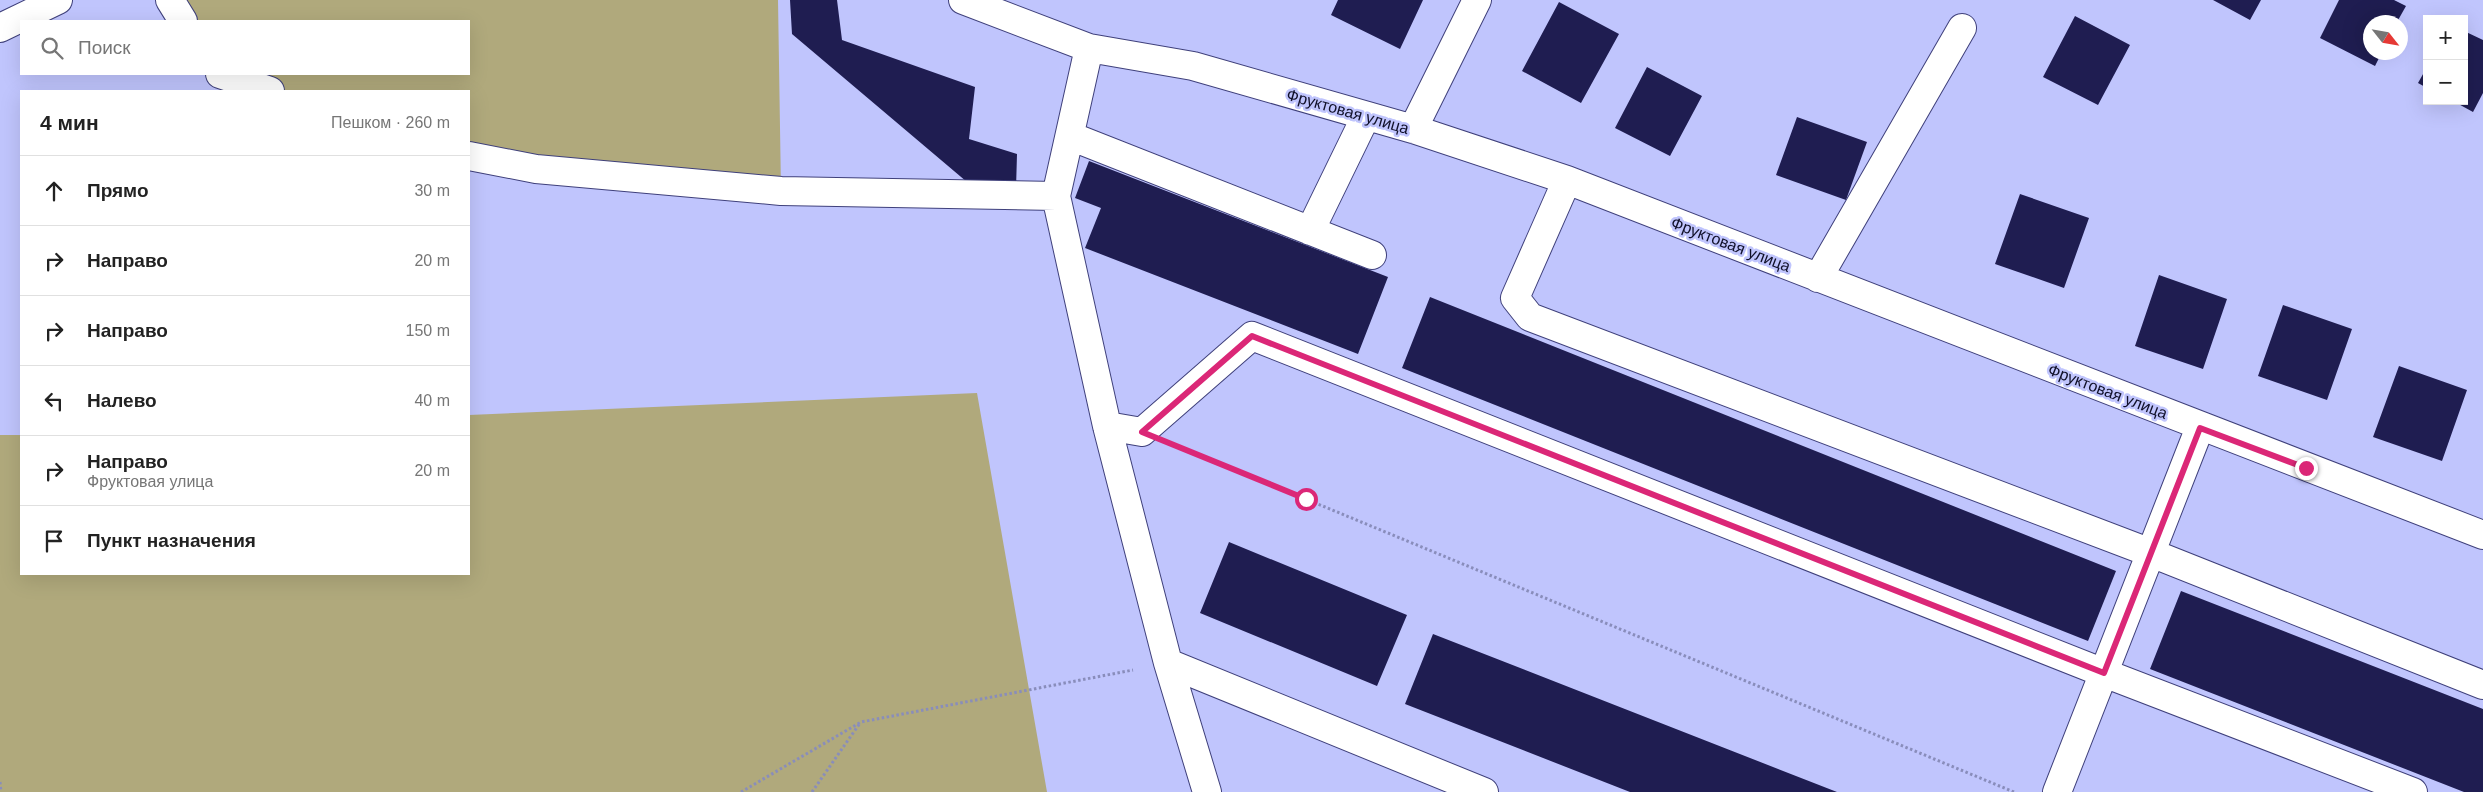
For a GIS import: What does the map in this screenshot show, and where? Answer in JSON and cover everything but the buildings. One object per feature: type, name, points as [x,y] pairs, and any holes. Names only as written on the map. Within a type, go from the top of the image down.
[{"type":"street","points":[[0,28],[58,0]]},
{"type":"street","points":[[170,0],[182,20]]},
{"type":"street","name":"Фруктовая улица","points":[[963,0],[1089,48],[1193,66],[1412,129],[1567,180],[2200,428],[2483,535]]},
{"type":"street","points":[[1412,129],[1477,0]]},
{"type":"street","points":[[1818,278],[1962,28]]},
{"type":"street","points":[[1089,48],[1056,196],[1107,426],[1168,663],[1207,792]]},
{"type":"street","points":[[223,75],[267,90]]},
{"type":"street","points":[[1310,231],[1366,116]]},
{"type":"street","points":[[1070,136],[1372,255]]},
{"type":"street","points":[[470,156],[536,169],[781,192],[1056,196]]},
{"type":"street","points":[[1567,180],[1515,298],[1530,317],[2151,553],[2483,685]]},
{"type":"street","points":[[1107,426],[1142,432],[1252,336],[2104,673],[2414,792]]},
{"type":"street","points":[[2057,792],[2200,428]]},
{"type":"street","points":[[1168,663],[1484,792]]},
{"type":"path","points":[[1142,432],[2014,792]]},
{"type":"path","points":[[741,792],[861,722],[1168,663]]},
{"type":"path","points":[[812,792],[861,722]]},
{"type":"path","points":[[0,782],[1,792]]},
{"type":"shaded area","points":[[171,0],[778,0],[781,191],[470,156],[470,90],[267,90],[223,75],[470,75],[470,20],[182,20]]},
{"type":"shaded area","points":[[977,393],[1047,792],[0,792],[0,435],[20,435],[20,575],[470,575],[470,415]]},
{"type":"route","points":[[1306,499],[1142,432],[1252,336],[2104,673],[2200,428],[2306,468]]}]
